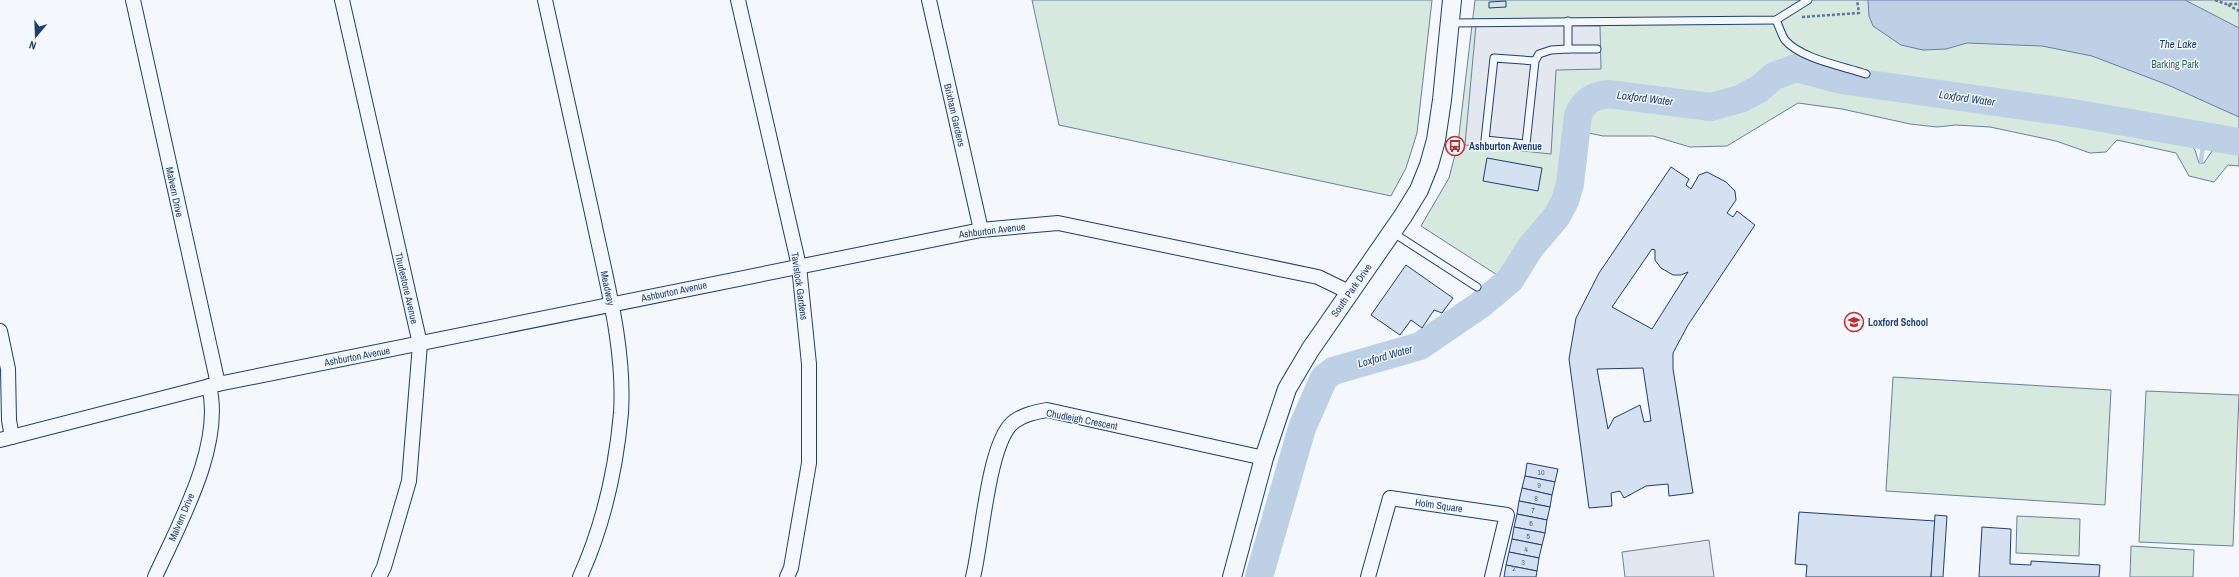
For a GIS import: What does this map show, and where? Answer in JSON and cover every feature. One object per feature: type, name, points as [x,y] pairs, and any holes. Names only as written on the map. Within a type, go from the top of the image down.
[{"type":"street","name":"Malvern Drive","points":[[133,0],[213,385],[211,427],[206,453],[178,528],[155,577]]},
{"type":"street","name":"Thurlestone Avenue","points":[[342,0],[420,344],[410,481],[384,567],[379,577]]},
{"type":"street","name":"Meadway","points":[[545,0],[612,304],[620,361],[621,412],[607,502],[589,557],[580,577]]},
{"type":"street","name":"Tavistock Gardens","points":[[738,0],[800,266],[809,364],[809,463],[791,568],[787,577]]},
{"type":"street","name":"Brixham Gardens","points":[[929,0],[981,230]]},
{"type":"street","name":"South Park Drive","points":[[1232,577],[1264,458],[1287,389],[1310,350],[1392,232],[1419,190],[1431,159],[1442,100],[1452,0]]},
{"type":"street","name":"Ashburton Avenue","points":[[6,439],[213,385],[981,230],[1058,223],[1318,277],[1349,292]]},
{"type":"street","points":[[0,331],[8,369],[9,420],[6,439]]},
{"type":"street","name":"Chudleigh Crescent","points":[[974,577],[995,456],[1002,435],[1015,421],[1031,413],[1047,410],[1264,458]]},
{"type":"street","name":"Holm Square","points":[[1368,577],[1390,498],[1507,515],[1492,577]]},
{"type":"lane","points":[[1450,23],[1776,20],[1808,0]]},
{"type":"lane","points":[[1776,20],[1786,40],[1812,58],[1866,74]]},
{"type":"lane","points":[[1568,21],[1568,50]]},
{"type":"lane","points":[[1535,61],[1494,58],[1485,140],[1526,144],[1535,61],[1539,54],[1551,50],[1597,49]]},
{"type":"lane","points":[[1392,232],[1477,287]]},
{"type":"path","points":[[1776,20],[1859,13],[1857,0]]},
{"type":"path","points":[[2215,0],[2239,11]]},
{"type":"path","points":[[2226,4],[2239,4]]},
{"type":"green space","points":[[1032,0],[1432,0],[1417,133],[1406,168],[1391,196],[1059,125]]},
{"type":"green space","name":"Barking Park","points":[[1475,0],[2239,0],[2239,137],[2169,128],[2107,115],[1982,97],[1909,83],[1845,75],[1800,64],[1786,65],[1772,71],[1754,87],[1713,102],[1611,90],[1603,91],[1592,94],[1582,100],[1575,110],[1571,121],[1566,178],[1560,203],[1549,220],[1520,254],[1505,280],[1421,226],[1449,178],[1458,143]]},
{"type":"green space","points":[[1801,76],[1837,86],[2088,124],[2191,145],[2195,150],[2199,163],[2204,163],[2214,148],[2239,151],[2239,166],[2228,165],[2214,182],[2189,176],[2176,153],[2117,140],[2106,152],[2090,153],[2056,141],[1990,127],[1956,125],[1937,127],[1910,124],[1842,109],[1798,103],[1727,146],[1690,147],[1653,136],[1603,136],[1584,132],[1588,112],[1601,104],[1611,103],[1709,115],[1744,107],[1763,96],[1784,80]]},
{"type":"green space","points":[[1893,377],[2111,390],[2105,505],[1886,491]]},
{"type":"green space","points":[[2146,391],[2239,395],[2233,546],[2139,542]]},
{"type":"green space","points":[[2017,516],[2080,519],[2079,556],[2016,553]]},
{"type":"green space","points":[[2131,546],[2194,550],[2193,577],[2130,577]]},
{"type":"shaded area","points":[[1476,25],[1600,26],[1601,69],[1556,70],[1551,154],[1465,145]]},
{"type":"shaded area","points":[[1709,540],[1714,577],[1625,577],[1622,552]]},
{"type":"water","name":"The Lake","points":[[1868,0],[2185,0],[2239,28],[2239,117],[2168,85],[2092,56],[2042,46],[1967,43],[1946,49],[1923,50],[1901,45],[1873,26],[1869,16]]},
{"type":"building","points":[[1506,1],[1506,7],[1489,8],[1489,2]]},
{"type":"building","points":[[1487,158],[1542,168],[1538,191],[1483,181]]},
{"type":"building","points":[[1671,167],[1689,179],[1686,185],[1691,189],[1699,175],[1707,172],[1726,182],[1735,191],[1736,200],[1727,213],[1733,217],[1737,211],[1755,225],[1688,325],[1673,353],[1673,369],[1693,493],[1669,496],[1668,484],[1646,486],[1624,498],[1620,491],[1611,493],[1612,506],[1589,508],[1569,359],[1576,318],[1599,273]],"holes":[[[1652,249],[1655,250],[1655,260],[1661,268],[1673,275],[1681,275],[1688,272],[1652,329],[1612,307]],[[1643,368],[1651,421],[1644,422],[1640,405],[1614,418],[1608,429],[1597,369]]]},
{"type":"building","points":[[1406,265],[1453,298],[1442,313],[1434,310],[1422,328],[1411,320],[1400,335],[1371,315]]},
{"type":"building","points":[[1527,463],[1558,469],[1555,482],[1525,476]]},
{"type":"building","points":[[1525,476],[1555,482],[1552,495],[1522,488]]},
{"type":"building","points":[[1522,488],[1552,495],[1550,507],[1519,501]]},
{"type":"building","points":[[1519,501],[1550,507],[1547,520],[1517,514]]},
{"type":"building","points":[[1799,512],[1935,521],[1931,577],[1806,577],[1807,565],[1795,564]]},
{"type":"building","points":[[1517,514],[1547,520],[1545,533],[1514,527]]},
{"type":"building","points":[[1935,515],[1947,516],[1943,577],[1931,577]]},
{"type":"building","points":[[1514,527],[1545,533],[1542,545],[1512,539]]},
{"type":"building","points":[[1982,527],[2011,529],[2010,564],[2031,565],[2031,561],[2100,565],[2099,577],[1979,577]]},
{"type":"building","points":[[1512,539],[1542,545],[1539,558],[1509,552]]},
{"type":"building","points":[[1509,552],[1539,558],[1537,571],[1506,565]]},
{"type":"building","points":[[1506,565],[1537,571],[1536,577],[1504,577]]},
{"type":"waterway","name":"Loxford Water","points":[[1259,577],[1302,428],[1324,378],[1333,371],[1420,346],[1480,305],[1510,280],[1530,248],[1557,216],[1565,201],[1570,184],[1578,115],[1583,106],[1593,98],[1608,94],[1711,107],[1740,99],[1759,89],[1774,76],[1796,68],[1841,80],[2073,113],[2239,142]]},
{"type":"waterway","points":[[2201,161],[2204,137]]},
{"type":"place","name":"Ashburton Avenue","points":[[1455,146]]},
{"type":"place","name":"Loxford School","points":[[1854,322]]}]
